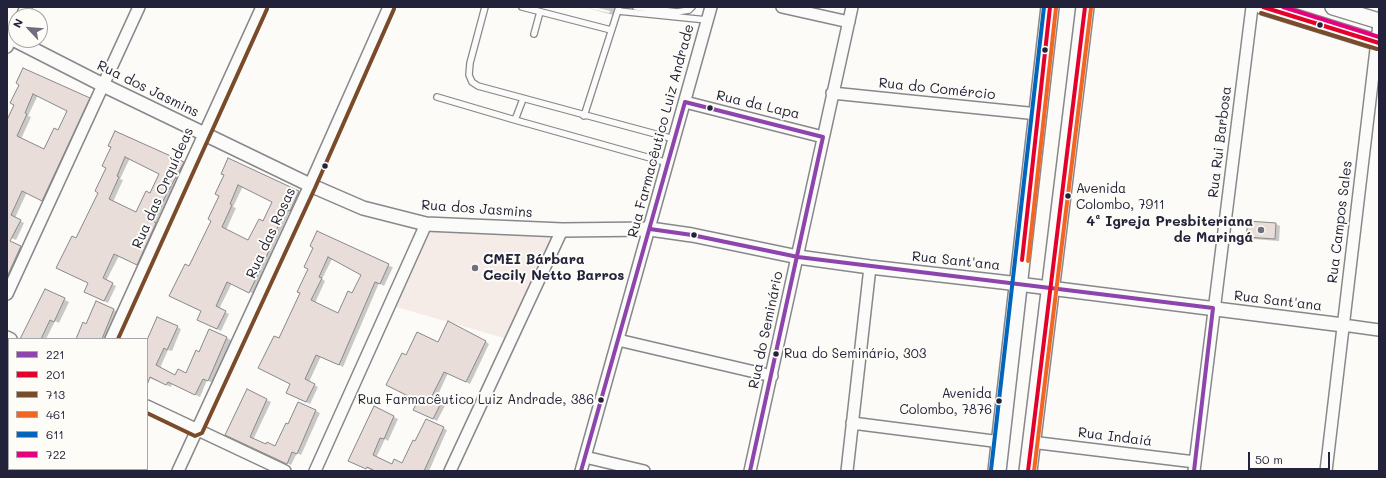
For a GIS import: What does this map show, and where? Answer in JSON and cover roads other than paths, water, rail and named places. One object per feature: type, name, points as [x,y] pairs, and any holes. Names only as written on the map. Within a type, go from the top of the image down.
[{"type":"main road","points":[[997,471],[1050,7]]},
{"type":"main road","points":[[1028,471],[1085,7]]},
{"type":"main road","points":[[1263,7],[1378,43]]},
{"type":"main road","points":[[1333,7],[1379,21]]},
{"type":"street","points":[[7,294],[140,7]]},
{"type":"street","name":"Rua das Orquídeas","points":[[111,338],[262,7]]},
{"type":"street","name":"Rua das Rosas","points":[[178,471],[310,185],[389,7]]},
{"type":"street","name":"Rua Farmacêutico Luiz Andrade","points":[[581,471],[675,140],[711,7]]},
{"type":"street","points":[[782,7],[849,22]]},
{"type":"street","name":"Rua do Seminário","points":[[750,471],[798,257],[832,92],[852,7]]},
{"type":"street","name":"Rua Rui Barbosa","points":[[1194,467],[1252,7]]},
{"type":"street","name":"Rua Campos Sales","points":[[1326,471],[1378,43],[1379,24]]},
{"type":"street","name":"Rua dos Jasmins","points":[[31,48],[204,134],[310,185],[363,208],[426,224],[562,230],[650,229]]},
{"type":"street","name":"Rua do Comércio","points":[[832,92],[1038,114]]},
{"type":"street","name":"Rua da Lapa","points":[[685,102],[823,137]]},
{"type":"street","points":[[315,471],[426,224]]},
{"type":"street","name":"Rua Sant'ana","points":[[650,229],[692,235],[798,257],[870,268],[1019,284],[1379,330]]},
{"type":"street","points":[[450,471],[562,230]]},
{"type":"street","points":[[847,471],[870,268]]},
{"type":"street","points":[[618,340],[772,376]]},
{"type":"street","points":[[148,406],[285,471]]},
{"type":"street","points":[[852,423],[1001,442]]},
{"type":"street","name":"Rua Indaiá","points":[[1031,442],[1194,467]]},
{"type":"street","points":[[585,457],[644,471]]},
{"type":"lane","points":[[485,7],[470,63],[469,75],[472,82],[478,86],[523,99],[675,140]]},
{"type":"lane","points":[[522,7],[611,30]]},
{"type":"lane","points":[[636,7],[677,12],[689,10],[692,7]]},
{"type":"lane","points":[[584,116],[619,9],[707,20]]},
{"type":"lane","points":[[534,34],[540,12]]},
{"type":"lane","points":[[437,97],[668,163]]},
{"type":"lane","points":[[515,120],[523,99]]},
{"type":"place","name":"Avenida Colombo, 7911","points":[[1068,196]]},
{"type":"place","name":"4ª Igreja Presbiteriana de Maringá","points":[[1261,230]]},
{"type":"place","name":"CMEI Bárbara Cecily Netto Barros","points":[[475,268]]},
{"type":"place","name":"Rua do Seminário, 303","points":[[776,354]]},
{"type":"place","name":"Rua Farmacêutico Luiz Andrade, 386","points":[[601,400]]},
{"type":"place","name":"Avenida Colombo, 7876","points":[[999,401]]}]
